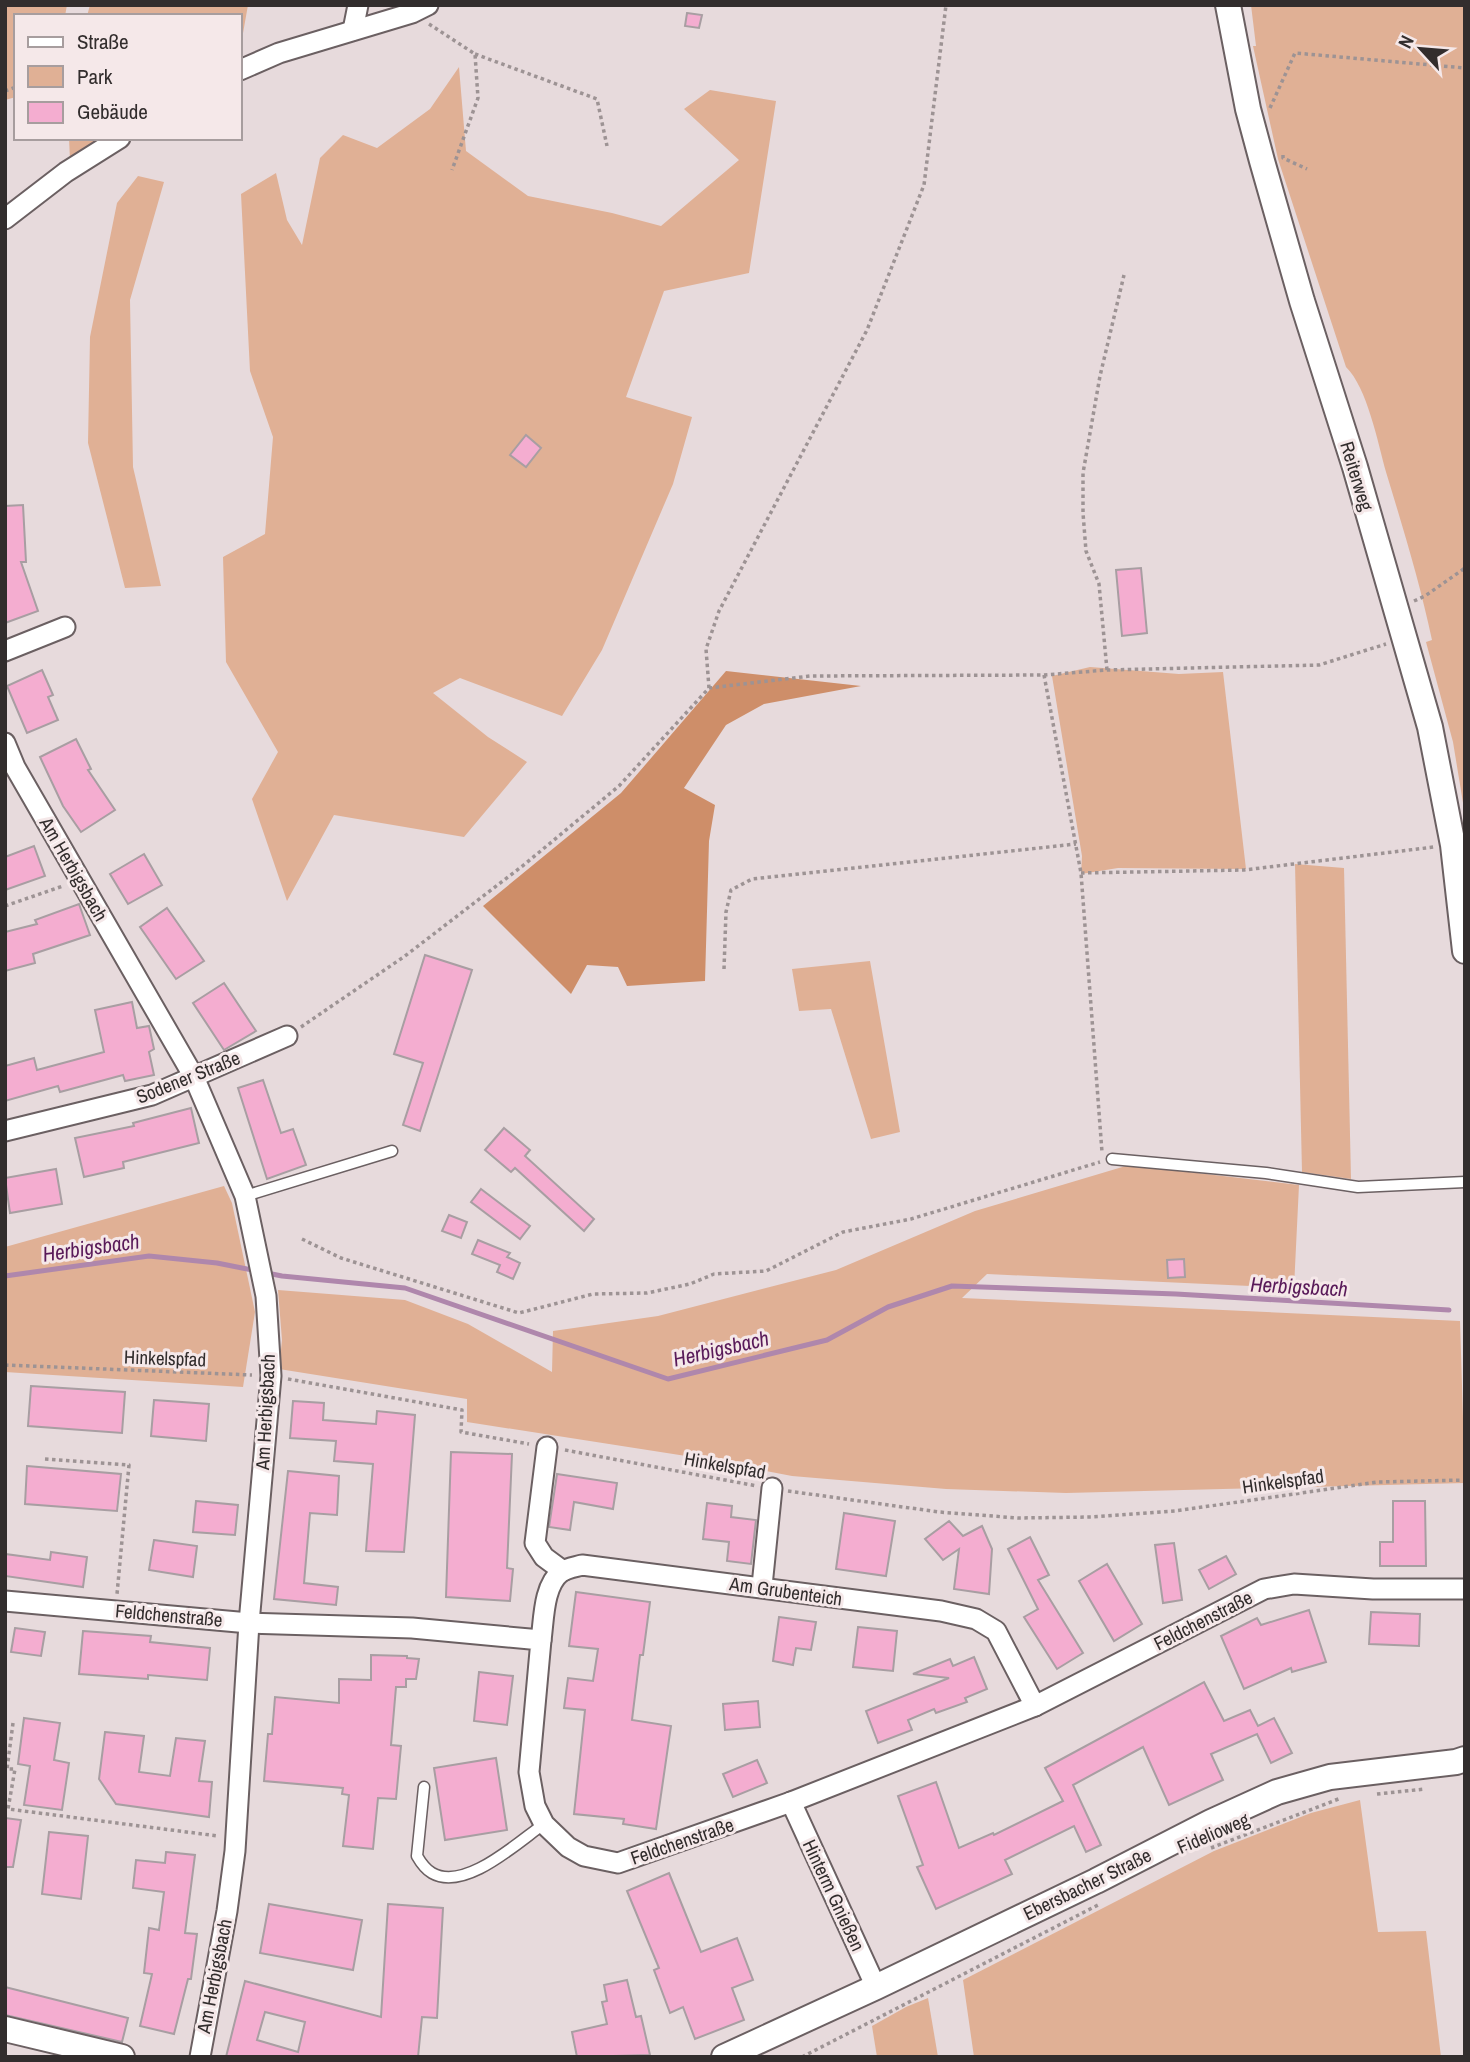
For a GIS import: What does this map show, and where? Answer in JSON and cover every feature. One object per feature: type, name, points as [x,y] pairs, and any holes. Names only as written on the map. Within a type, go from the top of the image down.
[{"type":"street","points":[[354,30],[358,5]]},
{"type":"street","name":"Reiterweg","points":[[1228,5],[1248,109],[1302,301],[1355,467],[1430,726],[1453,845],[1465,951]]},
{"type":"street","points":[[242,69],[279,53],[420,9]]},
{"type":"street","points":[[5,219],[66,172],[117,140]]},
{"type":"street","points":[[5,651],[65,626]]},
{"type":"street","name":"Am Herbigsbach","points":[[5,743],[15,767],[194,1077],[245,1196],[266,1296],[271,1376],[249,1623],[236,1838],[227,1912],[200,2057]]},
{"type":"street","name":"Sodener Straße","points":[[5,1131],[152,1095],[287,1036]]},
{"type":"street","points":[[541,1640],[548,1594],[553,1580],[563,1571],[544,1558],[535,1544],[547,1447]]},
{"type":"street","points":[[762,1586],[772,1488]]},
{"type":"street","name":"Am Grubenteich","points":[[563,1571],[593,1564],[941,1611],[976,1619],[996,1631],[1035,1706]]},
{"type":"street","name":"Feldchenstraße","points":[[5,1601],[249,1623],[412,1628],[541,1640],[529,1772],[535,1806],[544,1824],[556,1837],[584,1856],[618,1863],[791,1802],[1035,1706],[1264,1588],[1294,1584],[1373,1590],[1465,1589]]},
{"type":"street","name":"Ebersbacher Straße","points":[[724,2057],[778,2034],[1277,1792],[1330,1777],[1465,1759]]},
{"type":"street","name":"Hinterm Gnießen","points":[[791,1802],[876,1987]]},
{"type":"street","points":[[5,2029],[122,2057]]},
{"type":"lane","points":[[245,1196],[392,1152]]},
{"type":"lane","points":[[1112,1159],[1266,1173],[1358,1187],[1465,1182]]},
{"type":"lane","points":[[424,1787],[417,1856],[431,1872],[441,1877],[463,1876],[478,1870],[544,1824]]},
{"type":"path","points":[[709,688],[706,649],[719,611],[867,330],[924,185],[946,5]]},
{"type":"path","points":[[420,9],[475,54],[597,99],[607,146]]},
{"type":"path","points":[[1248,109],[1269,109],[1295,53],[1465,68]]},
{"type":"path","points":[[452,170],[478,98],[475,54]]},
{"type":"path","points":[[1280,146],[1283,158],[1307,169]]},
{"type":"path","points":[[1107,670],[1099,584],[1086,551],[1083,473],[1100,376],[1124,275]]},
{"type":"path","points":[[1396,608],[1425,596],[1465,568]]},
{"type":"path","points":[[287,1036],[405,956],[525,864],[619,786],[709,688],[810,676],[1044,675],[1107,670],[1319,665],[1405,638]]},
{"type":"path","points":[[1044,675],[1081,873],[1102,1153],[1112,1159]]},
{"type":"path","points":[[724,969],[726,912],[731,890],[752,879],[1076,844]]},
{"type":"path","points":[[1081,873],[1244,870],[1453,845]]},
{"type":"path","points":[[5,906],[80,880]]},
{"type":"path","points":[[302,1239],[341,1258],[519,1313],[593,1294],[646,1293],[690,1284],[714,1274],[765,1271],[843,1233],[911,1219],[1112,1159]]},
{"type":"path","name":"Hinkelspfad","points":[[5,1365],[271,1376],[462,1410],[461,1432],[772,1488],[939,1512],[1018,1518],[1091,1517],[1175,1511],[1378,1482],[1465,1480]]},
{"type":"path","points":[[45,1459],[129,1465],[115,1609]]},
{"type":"path","points":[[13,1723],[7,1769],[15,1769],[8,1809],[236,1838]]},
{"type":"path","points":[[1368,1796],[1431,1788]]},
{"type":"path","name":"Fidelioweg","points":[[1209,1849],[1340,1798]]},
{"type":"path","points":[[802,2057],[1106,1901]]},
{"type":"green space","points":[[5,5],[67,5],[65,14],[14,14],[14,98],[5,100]]},
{"type":"green space","points":[[90,5],[248,5],[242,39],[242,14],[88,14]]},
{"type":"green space","points":[[1251,5],[1465,5],[1465,815],[1453,742],[1426,642],[1432,640],[1417,577],[1371,416],[1360,388],[1346,367],[1278,159],[1253,46],[1256,46]]},
{"type":"green space","points":[[459,67],[466,151],[528,196],[661,226],[739,160],[684,109],[710,90],[776,101],[749,273],[664,291],[626,397],[692,417],[673,484],[602,650],[562,716],[460,678],[433,693],[488,737],[527,762],[464,837],[334,815],[287,901],[252,799],[278,752],[226,662],[223,557],[265,534],[273,437],[250,371],[241,194],[276,173],[287,220],[302,245],[320,158],[343,135],[377,148],[430,109]]},
{"type":"green space","points":[[69,140],[103,140],[70,160]]},
{"type":"green space","points":[[138,176],[164,182],[130,300],[133,467],[161,586],[125,588],[88,443],[90,337],[117,203]]},
{"type":"green space","points":[[1090,667],[1179,674],[1223,672],[1246,869],[1118,868],[1081,874],[1082,856],[1052,676]]},
{"type":"green space","points":[[1295,864],[1344,868],[1351,1179],[1302,1172]]},
{"type":"green space","points":[[870,961],[900,1132],[871,1139],[831,1009],[799,1011],[792,969]]},
{"type":"green space","points":[[1129,1165],[1299,1185],[1294,1288],[987,1274],[962,1298],[1460,1321],[1465,1483],[1066,1493],[946,1489],[792,1476],[686,1456],[467,1422],[467,1399],[279,1369],[282,1340],[278,1290],[405,1300],[468,1324],[552,1372],[553,1331],[658,1316],[836,1270],[975,1211]]},
{"type":"green space","points":[[224,1186],[232,1203],[255,1312],[243,1387],[5,1372],[5,1247]]},
{"type":"green space","points":[[1360,1800],[1378,1932],[1426,1931],[1441,2057],[974,2057],[963,1980],[1214,1851],[1311,1813]]},
{"type":"green space","points":[[928,1998],[938,2057],[877,2057],[872,2026]]},
{"type":"shaded area","points":[[726,671],[861,686],[764,704],[726,725],[684,788],[715,805],[709,841],[705,981],[627,986],[618,967],[587,965],[571,994],[483,906],[621,793]]},
{"type":"building","points":[[687,13],[702,15],[699,28],[685,26]]},
{"type":"building","points":[[526,435],[541,448],[526,467],[510,455]]},
{"type":"building","points":[[23,505],[26,562],[21,562],[38,611],[5,623],[5,506]]},
{"type":"building","points":[[1141,568],[1147,633],[1122,636],[1116,570]]},
{"type":"building","points":[[42,670],[53,695],[48,697],[58,720],[27,733],[7,686]]},
{"type":"building","points":[[76,739],[91,769],[88,770],[115,810],[81,832],[63,806],[40,757]]},
{"type":"building","points":[[34,846],[45,876],[5,890],[5,857]]},
{"type":"building","points":[[144,854],[162,885],[128,904],[110,874]]},
{"type":"building","points":[[79,904],[90,935],[33,954],[35,963],[5,971],[5,932],[37,924],[35,920]]},
{"type":"building","points":[[167,908],[204,961],[176,979],[140,927]]},
{"type":"building","points":[[425,955],[472,970],[420,1131],[403,1125],[423,1063],[394,1054]]},
{"type":"building","points":[[224,983],[256,1031],[224,1050],[193,1003]]},
{"type":"building","points":[[132,1002],[137,1028],[149,1026],[154,1049],[149,1052],[154,1075],[125,1081],[123,1075],[60,1092],[58,1086],[5,1101],[5,1066],[34,1058],[37,1070],[104,1052],[95,1010]]},
{"type":"building","points":[[263,1080],[281,1133],[293,1129],[306,1165],[267,1179],[238,1088]]},
{"type":"building","points":[[191,1108],[199,1143],[123,1162],[124,1168],[84,1177],[75,1138],[134,1126],[133,1123]]},
{"type":"building","points":[[504,1128],[530,1150],[525,1156],[594,1219],[584,1231],[515,1168],[511,1172],[485,1150]]},
{"type":"building","points":[[56,1169],[62,1204],[10,1213],[5,1178]]},
{"type":"building","points":[[481,1189],[530,1226],[520,1239],[471,1202]]},
{"type":"building","points":[[449,1215],[467,1222],[461,1238],[442,1231]]},
{"type":"building","points":[[478,1240],[510,1253],[507,1257],[520,1263],[513,1279],[497,1272],[500,1265],[472,1254]]},
{"type":"building","points":[[1184,1259],[1185,1277],[1168,1278],[1167,1260]]},
{"type":"building","points":[[31,1386],[125,1392],[122,1433],[28,1426]]},
{"type":"building","points":[[154,1400],[209,1404],[206,1441],[151,1436]]},
{"type":"building","points":[[293,1401],[324,1403],[323,1420],[376,1424],[377,1411],[415,1415],[404,1552],[366,1551],[373,1464],[334,1461],[336,1441],[290,1438]]},
{"type":"building","points":[[451,1452],[512,1454],[507,1568],[513,1569],[510,1601],[446,1597]]},
{"type":"building","points":[[27,1466],[121,1474],[117,1511],[25,1504]]},
{"type":"building","points":[[288,1471],[339,1476],[337,1515],[310,1513],[304,1583],[338,1587],[336,1605],[274,1599]]},
{"type":"building","points":[[557,1474],[617,1483],[613,1509],[574,1502],[570,1530],[549,1527]]},
{"type":"building","points":[[196,1501],[238,1505],[235,1535],[193,1532]]},
{"type":"building","points":[[1393,1501],[1425,1501],[1426,1566],[1380,1566],[1380,1542],[1393,1542]]},
{"type":"building","points":[[707,1503],[732,1506],[731,1517],[756,1520],[751,1564],[727,1561],[729,1542],[703,1539]]},
{"type":"building","points":[[844,1513],[895,1521],[886,1576],[836,1569]]},
{"type":"building","points":[[949,1521],[963,1536],[982,1526],[992,1549],[989,1594],[954,1589],[959,1549],[943,1560],[925,1539]]},
{"type":"building","points":[[1030,1537],[1049,1575],[1038,1580],[1083,1653],[1057,1669],[1024,1617],[1038,1609],[1008,1549]]},
{"type":"building","points":[[154,1540],[197,1546],[193,1577],[149,1570]]},
{"type":"building","points":[[1174,1543],[1182,1600],[1163,1603],[1155,1545]]},
{"type":"building","points":[[51,1552],[87,1557],[83,1587],[5,1576],[5,1554],[50,1560]]},
{"type":"building","points":[[1226,1556],[1236,1574],[1209,1589],[1199,1570]]},
{"type":"building","points":[[1107,1564],[1142,1624],[1114,1641],[1079,1581]]},
{"type":"building","points":[[576,1592],[650,1602],[632,1720],[671,1726],[656,1829],[623,1824],[624,1819],[574,1814],[585,1710],[564,1708],[568,1678],[593,1681],[598,1649],[569,1646]]},
{"type":"building","points":[[1309,1610],[1326,1662],[1292,1672],[1291,1668],[1244,1689],[1221,1636],[1257,1618],[1261,1625]]},
{"type":"building","points":[[1371,1612],[1420,1614],[1419,1646],[1369,1644]]},
{"type":"building","points":[[779,1617],[816,1622],[811,1650],[796,1648],[793,1665],[773,1661]]},
{"type":"building","points":[[858,1627],[897,1631],[893,1671],[853,1667]]},
{"type":"building","points":[[15,1628],[45,1632],[41,1656],[11,1652]]},
{"type":"building","points":[[83,1631],[151,1636],[150,1642],[210,1648],[207,1680],[148,1675],[148,1679],[79,1674]]},
{"type":"building","points":[[371,1655],[419,1659],[416,1679],[406,1679],[406,1687],[396,1687],[391,1745],[401,1746],[396,1799],[378,1798],[373,1849],[343,1846],[349,1795],[342,1794],[343,1788],[264,1781],[268,1734],[272,1734],[275,1697],[339,1703],[339,1679],[371,1680]]},
{"type":"building","points":[[974,1657],[987,1689],[965,1698],[967,1702],[936,1713],[934,1709],[908,1720],[912,1730],[878,1743],[866,1711],[949,1678],[913,1674],[950,1659],[953,1666]]},
{"type":"building","points":[[479,1672],[513,1676],[507,1725],[474,1721]]},
{"type":"building","points":[[1204,1682],[1224,1721],[1250,1710],[1258,1726],[1274,1718],[1292,1753],[1271,1763],[1257,1734],[1211,1754],[1223,1780],[1169,1805],[1143,1747],[1073,1785],[1101,1845],[1086,1852],[1074,1826],[1005,1860],[1012,1874],[936,1909],[917,1867],[923,1865],[898,1796],[936,1782],[959,1848],[993,1833],[994,1835],[1063,1801],[1045,1768]]},
{"type":"building","points":[[758,1701],[760,1727],[725,1730],[723,1704]]},
{"type":"building","points":[[24,1718],[60,1723],[54,1760],[69,1763],[62,1810],[24,1805],[30,1766],[18,1764]]},
{"type":"building","points":[[105,1732],[144,1736],[139,1772],[170,1776],[176,1738],[205,1741],[199,1781],[212,1782],[209,1817],[116,1804],[99,1779]]},
{"type":"building","points":[[496,1758],[507,1830],[445,1840],[434,1768]]},
{"type":"building","points":[[757,1760],[767,1783],[733,1797],[723,1774]]},
{"type":"building","points":[[5,1818],[21,1820],[13,1867],[5,1867]]},
{"type":"building","points":[[49,1832],[88,1836],[81,1899],[42,1894]]},
{"type":"building","points":[[166,1852],[195,1855],[185,1933],[197,1934],[191,1979],[188,1979],[174,2034],[140,2026],[152,1974],[144,1973],[149,1928],[159,1930],[164,1892],[133,1888],[136,1860],[165,1863]]},
{"type":"building","points":[[669,1873],[701,1952],[737,1938],[753,1980],[732,1988],[744,2020],[695,2039],[683,2007],[670,2013],[654,1970],[659,1968],[627,1891]]},
{"type":"building","points":[[269,1904],[362,1920],[353,1970],[260,1953]]},
{"type":"building","points":[[388,1904],[443,1908],[437,2018],[422,2017],[418,2057],[226,2057],[245,1981],[381,2017]],"holes":[[[265,2012],[305,2022],[298,2052],[257,2040]]]},
{"type":"building","points":[[627,1980],[636,2017],[641,2016],[650,2055],[577,2057],[572,2032],[607,2024],[602,2002],[607,2001],[604,1985]]},
{"type":"building","points":[[5,1987],[128,2018],[122,2042],[5,2015]]},
{"type":"waterway","name":"Herbigsbach","points":[[5,1276],[149,1256],[217,1263],[282,1276],[405,1288],[668,1379],[827,1340],[888,1307],[952,1286],[1176,1294],[1449,1310]]}]
